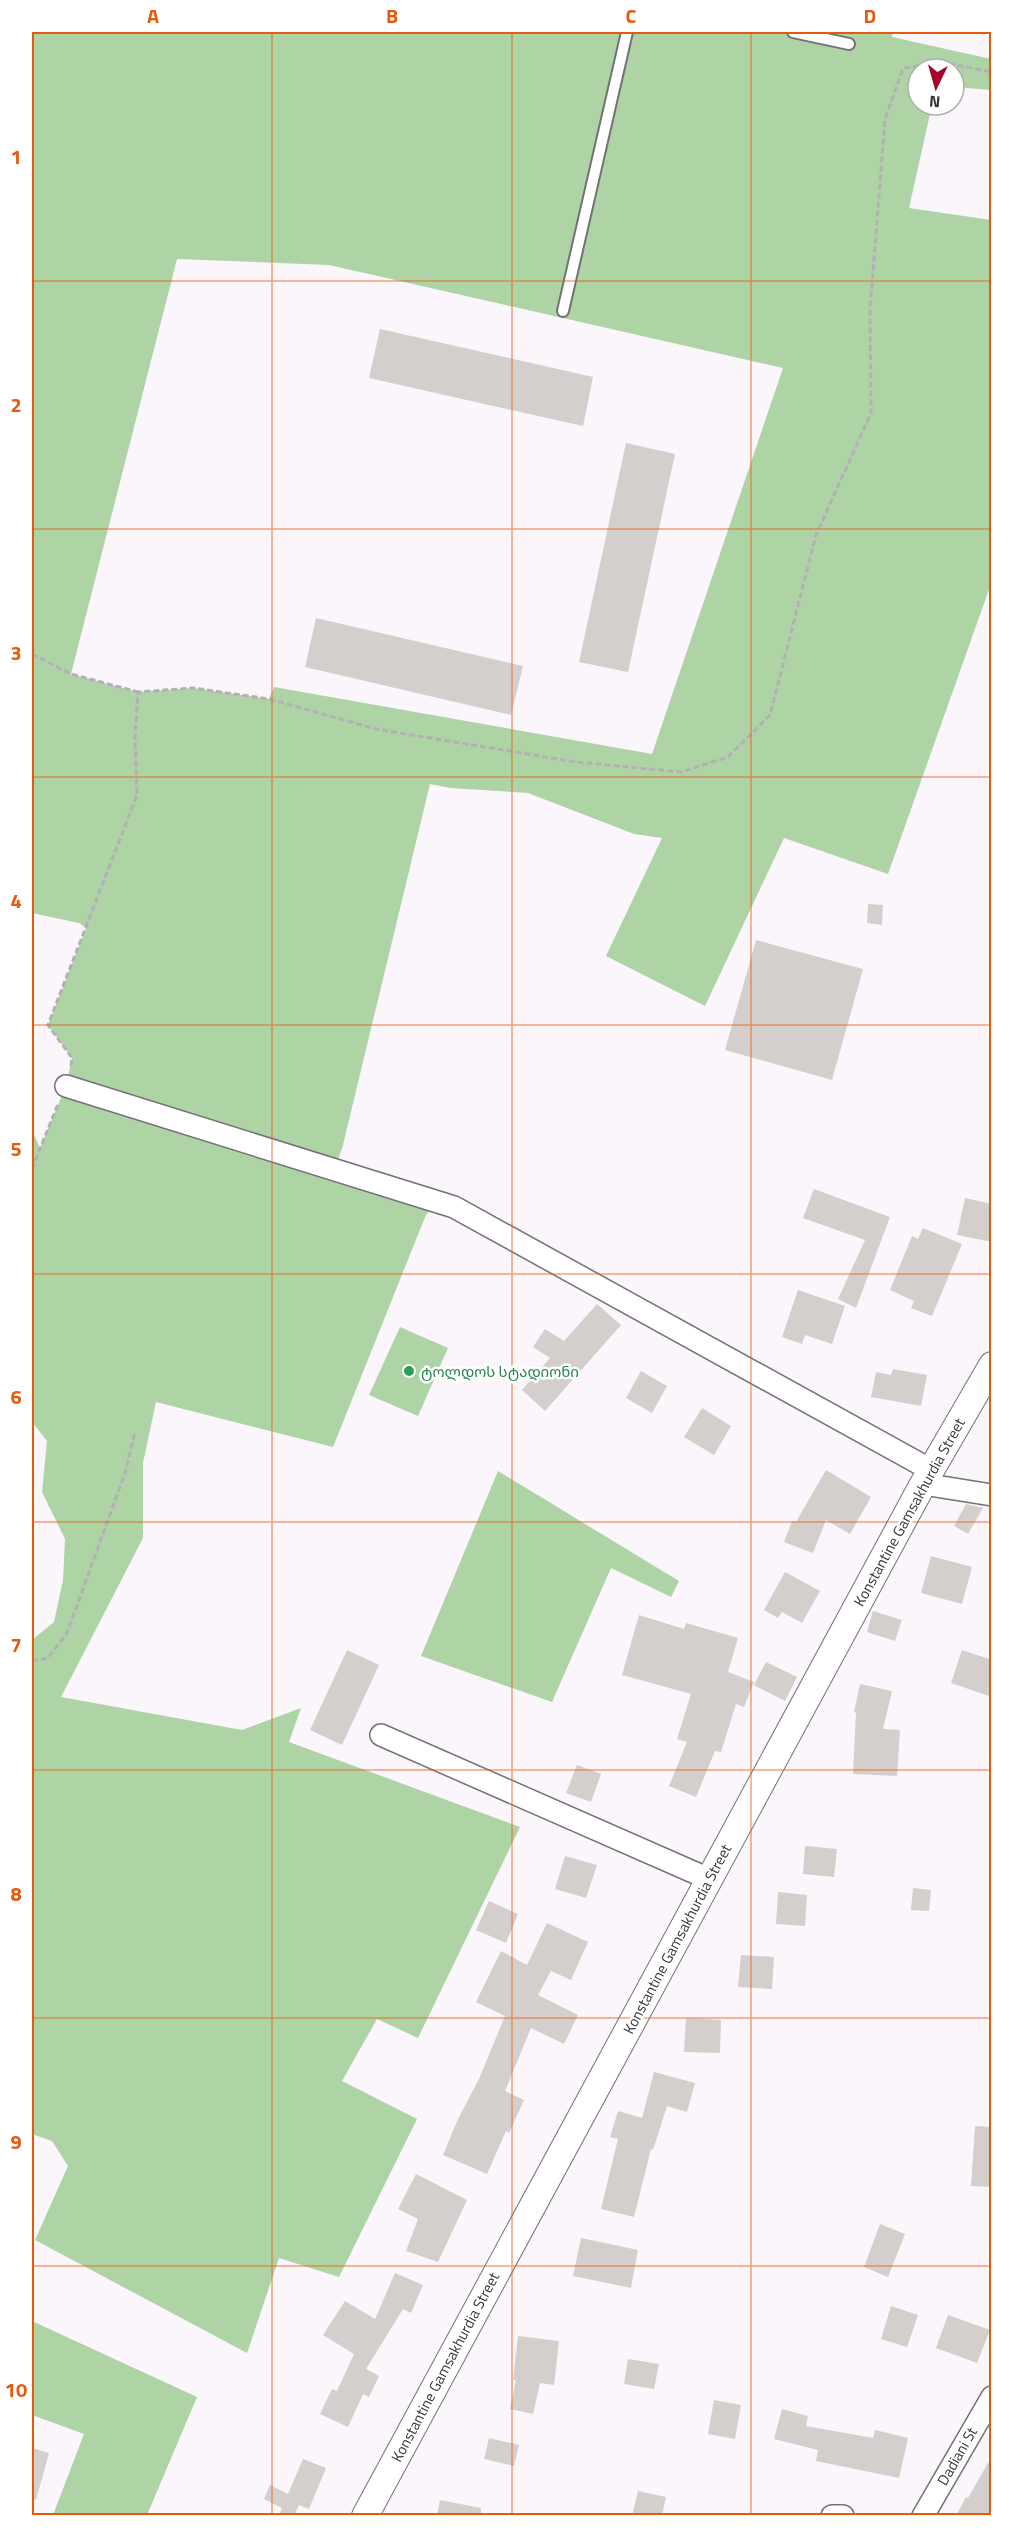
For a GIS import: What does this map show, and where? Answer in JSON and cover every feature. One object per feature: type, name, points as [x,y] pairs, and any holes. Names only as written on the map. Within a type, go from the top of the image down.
[{"type":"street","points":[[66,1086],[454,1207],[927,1477],[992,1495]]},
{"type":"street","name":"Konstantine Gamsakhurdia Street","points":[[365,2516],[927,1477],[992,1365]]},
{"type":"street","points":[[381,1735],[709,1879]]},
{"type":"street","name":"Dadiani St","points":[[922,2516],[992,2397]]},
{"type":"street","points":[[832,2516],[843,2516]]},
{"type":"lane","points":[[564,311],[627,32]]},
{"type":"lane","points":[[793,32],[849,44]]},
{"type":"path","points":[[32,654],[71,674],[138,692],[193,688],[269,699],[376,729],[576,762],[681,772],[728,757],[770,715],[816,535],[871,413],[870,310],[885,119],[903,68],[945,63],[992,72]]},
{"type":"path","points":[[32,1169],[66,1086],[72,1058],[48,1025],[137,795],[135,738],[138,692]]},
{"type":"path","points":[[32,1661],[48,1658],[67,1633],[125,1473],[135,1432]]},
{"type":"green space","points":[[32,32],[892,32],[892,37],[991,59],[991,90],[966,88],[966,57],[906,57],[906,117],[929,117],[909,208],[991,220],[992,581],[888,874],[784,838],[705,1006],[606,956],[662,838],[634,834],[528,793],[450,788],[430,784],[342,1149],[334,1169],[435,1201],[425,1217],[333,1447],[156,1402],[143,1463],[143,1538],[61,1697],[242,1730],[301,1708],[289,1742],[520,1827],[418,2038],[377,2019],[342,2081],[417,2119],[339,2277],[279,2258],[247,2353],[35,2240],[68,2166],[52,2141],[32,2134],[32,1640],[54,1622],[63,1580],[65,1539],[42,1492],[47,1441],[32,1422],[32,1130],[40,1148],[66,1086],[72,1058],[48,1025],[86,928],[79,923],[32,913]],"holes":[[[177,259],[329,265],[783,368],[652,754],[274,687],[269,699],[193,688],[138,692],[71,674]]]},
{"type":"green space","name":"ტოლდოს სტადიონი","points":[[400,1327],[448,1348],[418,1416],[369,1395]]},
{"type":"green space","points":[[498,1471],[679,1581],[671,1597],[611,1568],[552,1702],[421,1656]]},
{"type":"green space","points":[[32,2321],[197,2397],[147,2515],[53,2515],[84,2434],[32,2415]]},
{"type":"building","points":[[380,329],[593,377],[583,426],[369,378]]},
{"type":"building","points":[[626,443],[675,454],[628,672],[579,662]]},
{"type":"building","points":[[316,618],[523,666],[511,715],[305,667]]},
{"type":"building","points":[[868,904],[883,905],[882,925],[867,923]]},
{"type":"building","points":[[756,940],[863,969],[832,1080],[725,1050]]},
{"type":"building","points":[[814,1189],[890,1217],[856,1308],[838,1299],[865,1240],[803,1218]]},
{"type":"building","points":[[965,1198],[992,1204],[992,1242],[957,1235]]},
{"type":"building","points":[[923,1228],[962,1244],[932,1316],[911,1308],[914,1301],[890,1290],[912,1236],[918,1239]]},
{"type":"building","points":[[798,1290],[845,1306],[832,1344],[805,1335],[802,1344],[782,1337]]},
{"type":"building","points":[[597,1304],[621,1325],[545,1411],[522,1390],[550,1358],[533,1347],[545,1329],[564,1341]]},
{"type":"building","points":[[893,1369],[927,1375],[921,1406],[871,1397],[876,1372],[891,1375]]},
{"type":"building","points":[[641,1371],[667,1386],[652,1413],[626,1398]]},
{"type":"building","points":[[702,1408],[731,1426],[714,1455],[684,1437]]},
{"type":"building","points":[[826,1470],[871,1497],[850,1534],[826,1520],[813,1553],[784,1542],[792,1521],[796,1522]]},
{"type":"building","points":[[966,1504],[983,1508],[968,1534],[954,1526]]},
{"type":"building","points":[[931,1556],[972,1567],[962,1604],[921,1593]]},
{"type":"building","points":[[785,1572],[820,1591],[802,1623],[782,1612],[778,1618],[764,1610]]},
{"type":"building","points":[[873,1611],[902,1620],[895,1641],[867,1632]]},
{"type":"building","points":[[639,1615],[684,1629],[686,1623],[738,1638],[728,1672],[754,1682],[744,1707],[736,1704],[721,1752],[715,1751],[696,1797],[669,1786],[687,1742],[677,1739],[691,1694],[622,1675]]},
{"type":"building","points":[[347,1650],[379,1665],[342,1745],[310,1730]]},
{"type":"building","points":[[962,1650],[992,1660],[992,1697],[951,1683]]},
{"type":"building","points":[[766,1662],[797,1677],[785,1701],[754,1685]]},
{"type":"building","points":[[860,1684],[892,1691],[883,1729],[900,1730],[897,1776],[853,1774],[856,1713],[854,1712]]},
{"type":"building","points":[[577,1765],[601,1774],[591,1802],[566,1793]]},
{"type":"building","points":[[805,1846],[837,1849],[834,1877],[803,1874]]},
{"type":"building","points":[[565,1856],[597,1865],[586,1898],[555,1889]]},
{"type":"building","points":[[913,1888],[931,1890],[929,1911],[911,1910]]},
{"type":"building","points":[[778,1892],[807,1895],[805,1926],[776,1924]]},
{"type":"building","points":[[489,1901],[518,1914],[506,1943],[476,1930]]},
{"type":"building","points":[[547,1923],[588,1942],[571,1980],[551,1971],[538,1995],[578,2015],[564,2044],[531,2028],[505,2091],[524,2100],[509,2133],[506,2131],[487,2174],[443,2155],[458,2119],[479,2079],[505,2016],[476,2002],[501,1951],[527,1965]]},
{"type":"building","points":[[741,1955],[774,1957],[772,1989],[738,1987]]},
{"type":"building","points":[[686,2018],[721,2020],[720,2053],[684,2052]]},
{"type":"building","points":[[654,2072],[695,2083],[687,2112],[667,2106],[653,2150],[651,2149],[634,2217],[601,2209],[618,2139],[610,2137],[618,2111],[642,2118]]},
{"type":"building","points":[[975,2126],[992,2127],[992,2187],[971,2186]]},
{"type":"building","points":[[416,2174],[467,2200],[438,2262],[406,2251],[418,2219],[398,2209]]},
{"type":"building","points":[[880,2224],[905,2234],[888,2277],[864,2267]]},
{"type":"building","points":[[581,2238],[638,2250],[631,2288],[573,2276]]},
{"type":"building","points":[[395,2273],[423,2285],[411,2313],[403,2309],[366,2369],[379,2376],[369,2397],[363,2394],[348,2427],[320,2414],[332,2389],[337,2391],[354,2354],[323,2335],[345,2301],[375,2319]]},
{"type":"building","points":[[891,2306],[918,2315],[907,2347],[881,2339]]},
{"type":"building","points":[[948,2315],[990,2330],[977,2363],[936,2348]]},
{"type":"building","points":[[518,2336],[559,2341],[554,2385],[540,2383],[533,2414],[510,2409],[516,2380],[513,2380]]},
{"type":"building","points":[[628,2359],[659,2364],[654,2389],[624,2384]]},
{"type":"building","points":[[714,2400],[741,2405],[735,2439],[708,2434]]},
{"type":"building","points":[[782,2409],[808,2416],[806,2426],[873,2438],[875,2430],[908,2438],[899,2478],[816,2461],[818,2450],[774,2439]]},
{"type":"building","points":[[489,2438],[519,2445],[514,2466],[484,2459]]},
{"type":"building","points":[[32,2448],[49,2453],[36,2500],[32,2499]]},
{"type":"building","points":[[992,2456],[992,2516],[956,2516],[966,2497],[968,2498]]},
{"type":"building","points":[[303,2459],[326,2468],[309,2509],[299,2505],[294,2516],[279,2516],[282,2508],[264,2499],[270,2485],[288,2494]]},
{"type":"building","points":[[638,2491],[666,2497],[662,2516],[632,2516]]},
{"type":"building","points":[[440,2500],[481,2508],[481,2516],[437,2516]]},
{"type":"place","name":"ტოლდოს სტადიონი","points":[[409,1371]]}]
